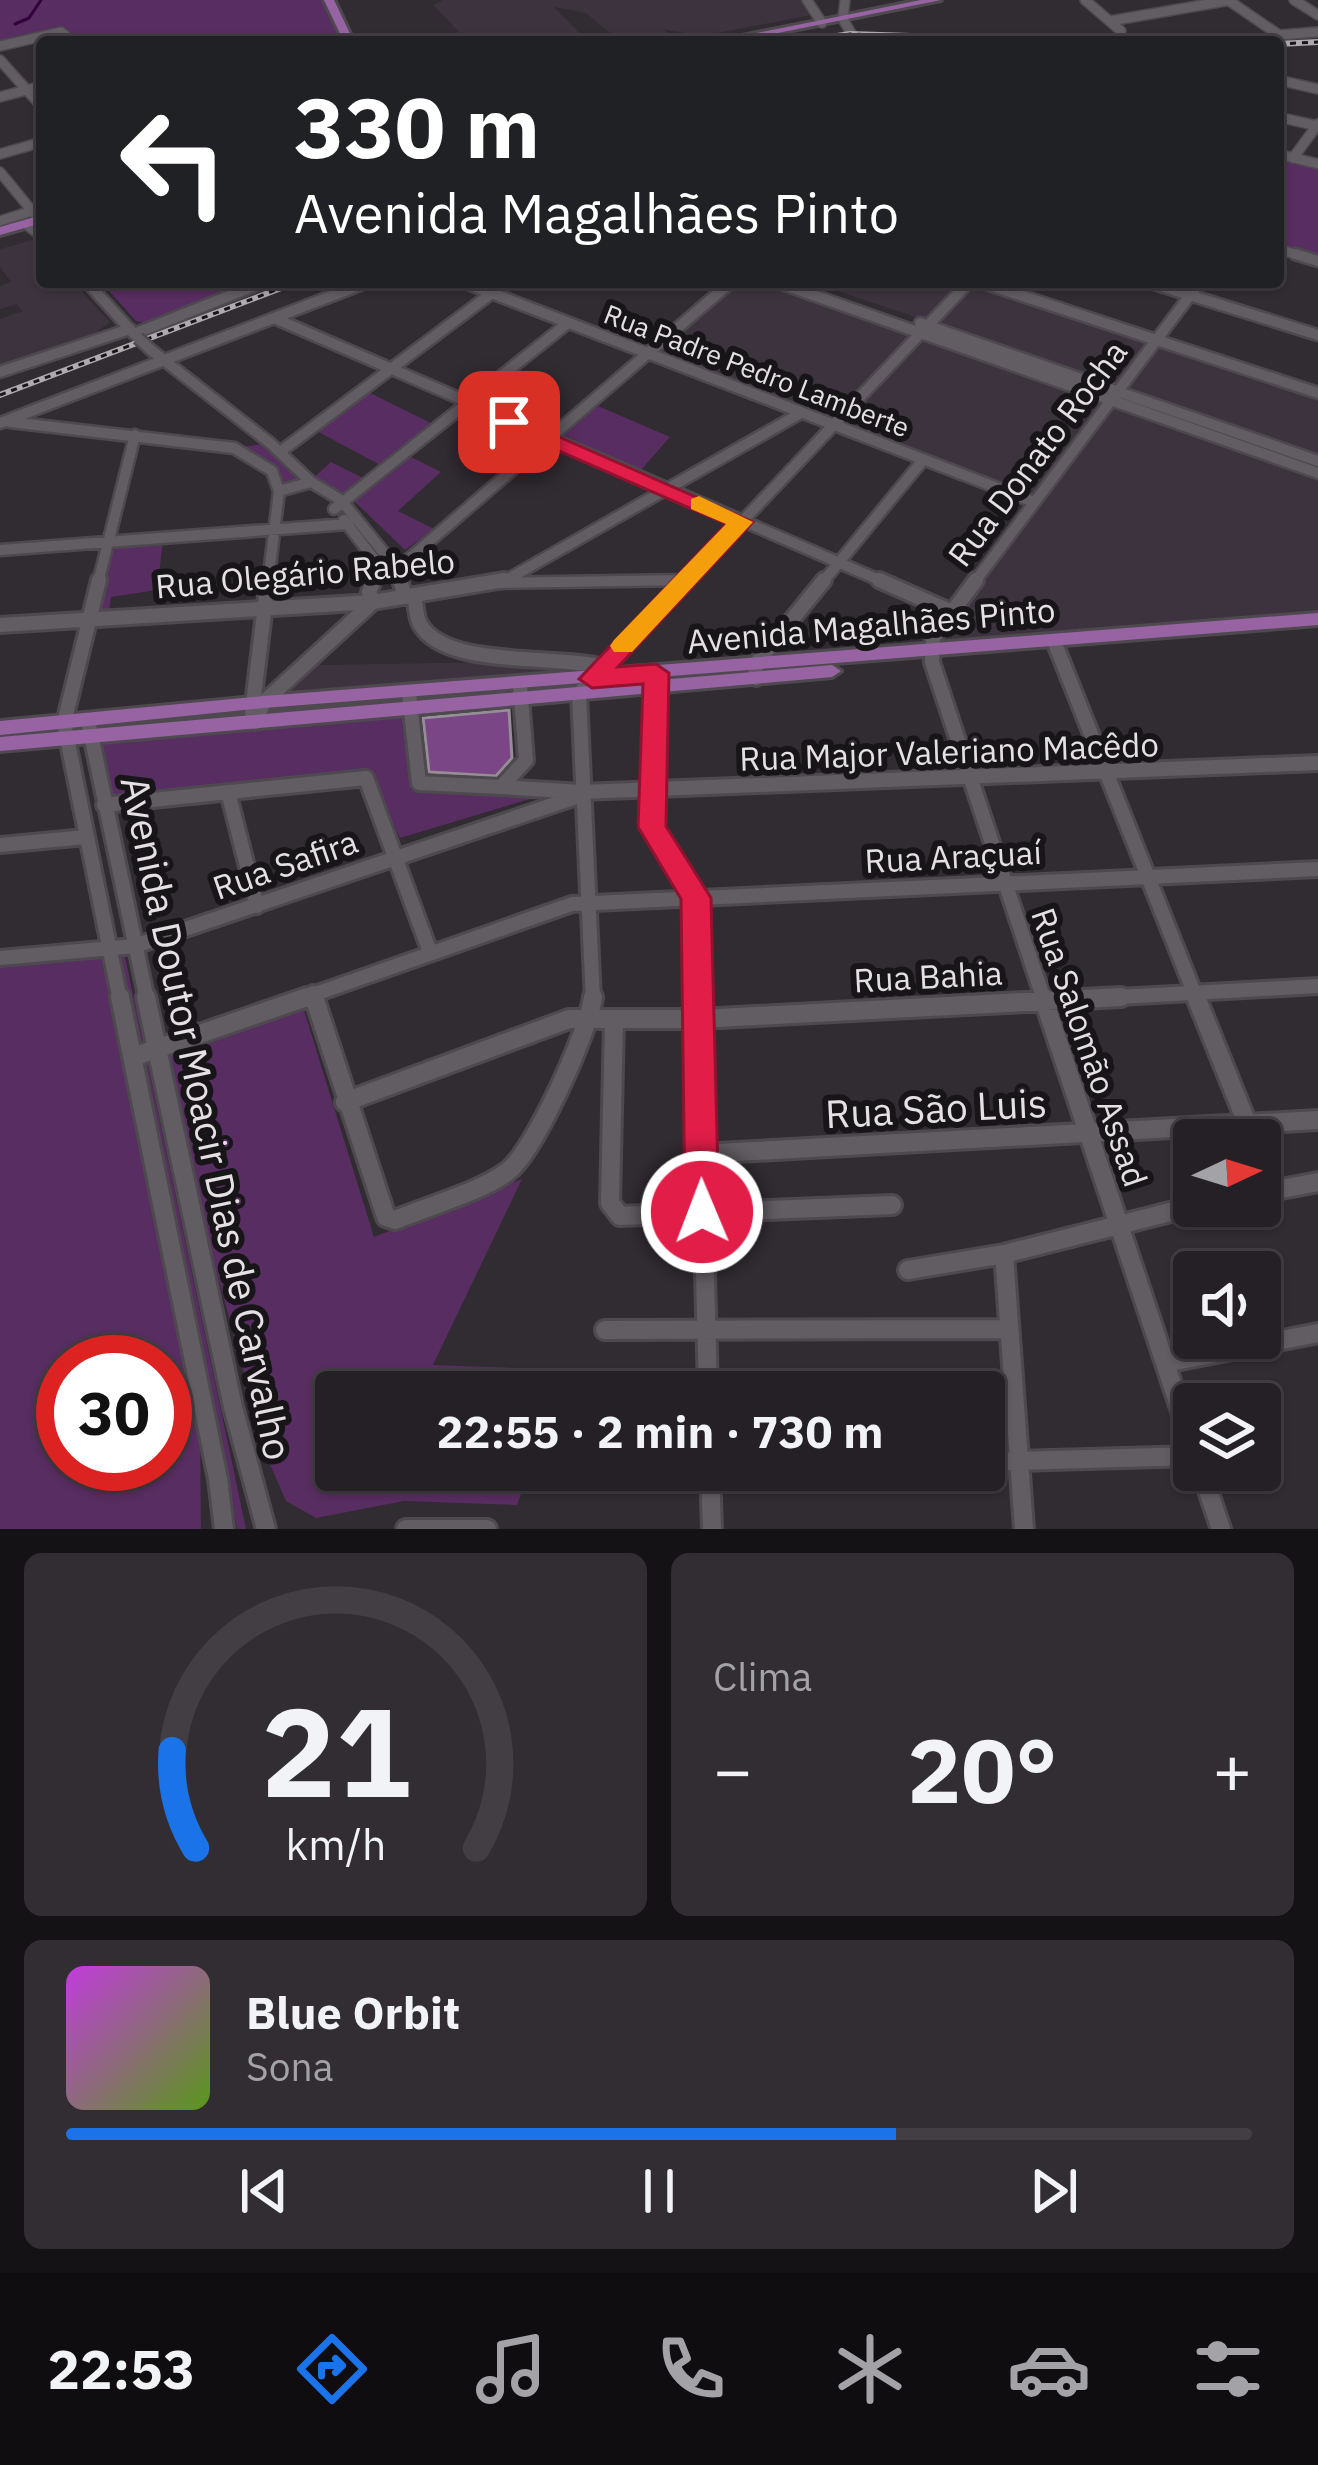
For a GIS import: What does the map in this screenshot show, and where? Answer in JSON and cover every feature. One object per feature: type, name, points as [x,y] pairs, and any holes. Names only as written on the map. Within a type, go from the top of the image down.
[{"type":"main road","points":[[329,0],[346,36]]},
{"type":"main road","points":[[751,36],[937,0]]},
{"type":"main road","points":[[818,24],[849,36]]},
{"type":"main road","points":[[0,231],[36,218]]},
{"type":"main road","name":"Avenida Magalhães Pinto","points":[[0,728],[65,730],[409,702],[605,678],[656,680],[755,672],[1318,619]]},
{"type":"main road","name":"Avenida Magalhães Pinto","points":[[1056,646],[1318,631]]},
{"type":"main road","name":"Avenida Magalhães Pinto","points":[[520,692],[579,694],[605,678]]},
{"type":"main road","name":"Avenida Magalhães Pinto","points":[[0,743],[65,730]]},
{"type":"street","points":[[807,0],[818,24]]},
{"type":"street","points":[[844,0],[843,19],[852,36]]},
{"type":"street","points":[[1084,0],[1121,31]]},
{"type":"street","points":[[1162,0],[1177,10]]},
{"type":"street","points":[[1110,21],[1229,0],[1279,35],[1318,32]]},
{"type":"street","points":[[1294,0],[1318,15]]},
{"type":"street","points":[[0,46],[36,39]]},
{"type":"street","points":[[0,60],[36,100]]},
{"type":"street","points":[[1284,81],[1318,89]]},
{"type":"street","points":[[0,97],[36,88]]},
{"type":"street","points":[[1284,118],[1318,126],[1293,158]]},
{"type":"street","points":[[0,154],[36,144]]},
{"type":"street","points":[[1284,156],[1318,164]]},
{"type":"street","points":[[0,172],[36,217]]},
{"type":"street","points":[[0,220],[36,218]]},
{"type":"street","points":[[1284,251],[1318,261]]},
{"type":"street","points":[[92,288],[151,350],[276,448],[335,502],[395,567],[405,597],[413,596],[418,623],[440,645],[494,656],[586,659],[605,678],[686,580],[963,288]]},
{"type":"street","points":[[0,372],[134,334],[249,288]]},
{"type":"street","points":[[3,422],[352,288]]},
{"type":"street","name":"Rua Padre Pedro Lamberte","points":[[479,288],[1034,502]]},
{"type":"street","points":[[376,577],[395,567],[551,440],[724,288]]},
{"type":"street","points":[[795,288],[1279,453],[1318,472]]},
{"type":"street","points":[[818,288],[924,329]]},
{"type":"street","points":[[998,288],[1318,393]]},
{"type":"street","points":[[1167,288],[1318,335]]},
{"type":"street","name":"Rua Donato Rocha","points":[[932,656],[932,638],[1195,288]]},
{"type":"street","points":[[3,422],[234,448],[276,448],[492,293]]},
{"type":"street","points":[[274,318],[952,612]]},
{"type":"street","points":[[335,502],[568,323]]},
{"type":"street","points":[[506,580],[801,412]]},
{"type":"street","points":[[65,730],[87,617],[135,435]]},
{"type":"street","points":[[234,448],[272,471],[279,491],[255,713]]},
{"type":"street","points":[[1279,453],[1318,461]]},
{"type":"street","points":[[755,672],[923,460]]},
{"type":"street","points":[[279,491],[311,482]]},
{"type":"street","points":[[255,713],[374,602],[368,592],[381,568],[335,502]]},
{"type":"street","points":[[0,550],[348,524]]},
{"type":"street","name":"Rua Olegário Rabelo","points":[[0,625],[374,602],[506,580],[686,580]]},
{"type":"street","points":[[1056,646],[1245,1119]]},
{"type":"street","name":"Rua Salomão Assad","points":[[932,656],[1003,884],[1173,1388]]},
{"type":"street","points":[[656,680],[652,827],[696,898],[708,1371]]},
{"type":"street","points":[[501,788],[526,760],[520,692]]},
{"type":"street","points":[[313,993],[382,1211],[395,1220],[510,1171],[549,1108],[590,1019],[594,989],[579,694]]},
{"type":"street","points":[[409,702],[419,783],[583,793]]},
{"type":"street","name":"Avenida Doutor Moacir Dias de Carvalho","points":[[89,728],[218,1336],[266,1529]]},
{"type":"street","name":"Avenida Doutor Moacir Dias de Carvalho","points":[[65,730],[188,1335]]},
{"type":"street","name":"Rua Major Valeriano Macêdo","points":[[583,793],[1318,764]]},
{"type":"street","points":[[104,805],[366,778],[430,952]]},
{"type":"street","points":[[229,791],[257,906]]},
{"type":"street","name":"Rua Safira","points":[[0,958],[135,946],[583,793]]},
{"type":"street","points":[[0,844],[86,837]]},
{"type":"street","name":"Rua Araçuaí","points":[[133,1057],[572,904],[1318,869]]},
{"type":"street","name":"Rua Bahia","points":[[345,1102],[568,1018],[699,1019],[1318,986]]},
{"type":"street","points":[[614,1019],[610,1203],[620,1216],[892,1205]]},
{"type":"street","name":"Rua São Luis","points":[[1281,1123],[1318,1120]]},
{"type":"street","name":"Rua São Luis","points":[[701,1154],[1173,1129]]},
{"type":"street","points":[[1281,1188],[1318,1182]]},
{"type":"street","points":[[908,1270],[1004,1254],[1173,1210]]},
{"type":"street","points":[[1004,1254],[1024,1529]]},
{"type":"street","points":[[605,1330],[1008,1329]]},
{"type":"street","points":[[1165,1363],[1318,1333]]},
{"type":"street","points":[[192,1348],[218,1336]]},
{"type":"street","name":"Avenida Doutor Moacir Dias de Carvalho","points":[[192,1353],[224,1529]]},
{"type":"street","points":[[1005,1461],[1173,1454]]},
{"type":"street","points":[[711,1491],[712,1529]]},
{"type":"street","points":[[1208,1491],[1221,1529]]},
{"type":"street","points":[[406,1529],[487,1529]]},
{"type":"shaded area","points":[[0,0],[324,0],[340,36],[71,36],[63,27],[0,44]]},
{"type":"shaded area","points":[[443,0],[802,0],[812,15],[701,36],[663,29],[670,36],[614,36],[586,13],[554,7],[582,36],[441,36],[459,32],[433,5]]},
{"type":"shaded area","points":[[1284,158],[1318,167],[1318,255],[1284,246]]},
{"type":"shaded area","points":[[33,240],[36,288],[79,288],[110,322],[83,342],[0,368],[0,319],[22,311],[17,304],[0,309],[0,286],[11,282],[0,267],[0,249]]},
{"type":"shaded area","points":[[106,288],[240,288],[150,324],[136,321]]},
{"type":"shaded area","points":[[732,288],[781,288],[912,333],[833,420],[659,355]]},
{"type":"shaded area","points":[[829,288],[957,288],[927,321]]},
{"type":"shaded area","points":[[973,288],[989,288],[1152,341],[1116,385],[937,325]]},
{"type":"shaded area","points":[[925,336],[1106,400],[1034,496],[844,422]]},
{"type":"shaded area","points":[[1160,343],[1318,395],[1318,458],[1125,390]]},
{"type":"shaded area","points":[[362,389],[437,426],[384,467],[311,428]]},
{"type":"shaded area","points":[[1115,405],[1318,475],[1318,615],[941,646],[938,642],[958,612]]},
{"type":"shaded area","points":[[598,406],[670,437],[641,470],[564,435]]},
{"type":"shaded area","points":[[270,443],[310,481],[331,462],[367,480],[341,500],[311,482],[279,491],[277,478],[234,448]]},
{"type":"shaded area","points":[[407,455],[441,472],[398,511],[434,529],[405,550],[350,497]]},
{"type":"shaded area","points":[[163,541],[157,590],[111,597],[109,611],[92,613],[109,545]]},
{"type":"shaded area","points":[[582,663],[589,675],[275,698],[317,665]]},
{"type":"shaded area","points":[[401,714],[411,790],[540,796],[400,838],[367,769],[113,795],[101,735]]},
{"type":"shaded area","points":[[102,952],[142,1127],[181,1335],[36,1335],[36,1491],[192,1491],[192,1391],[200,1433],[201,1529],[0,1529],[0,962]]},
{"type":"shaded area","points":[[124,952],[246,1529],[237,1529],[116,955]]},
{"type":"shaded area","points":[[303,1007],[374,1237],[522,1179],[433,1365],[568,1371],[315,1371],[315,1491],[522,1491],[517,1505],[404,1501],[316,1518],[286,1501],[266,1455],[205,1228],[167,1051]]},
{"type":"building","points":[[509,710],[512,758],[496,776],[429,772],[423,718]]},
{"type":"waterway","points":[[15,24],[29,18],[41,0]]},
{"type":"railway","points":[[837,36],[912,36]]},
{"type":"railway","points":[[1284,44],[1318,42]]},
{"type":"railway","points":[[0,395],[281,288]]},
{"type":"slow traffic","points":[[623,646],[741,522],[699,504]]},
{"type":"route","points":[[509,422],[741,522],[592,679],[656,673],[652,827],[693,886],[696,898],[702,1212]]}]
